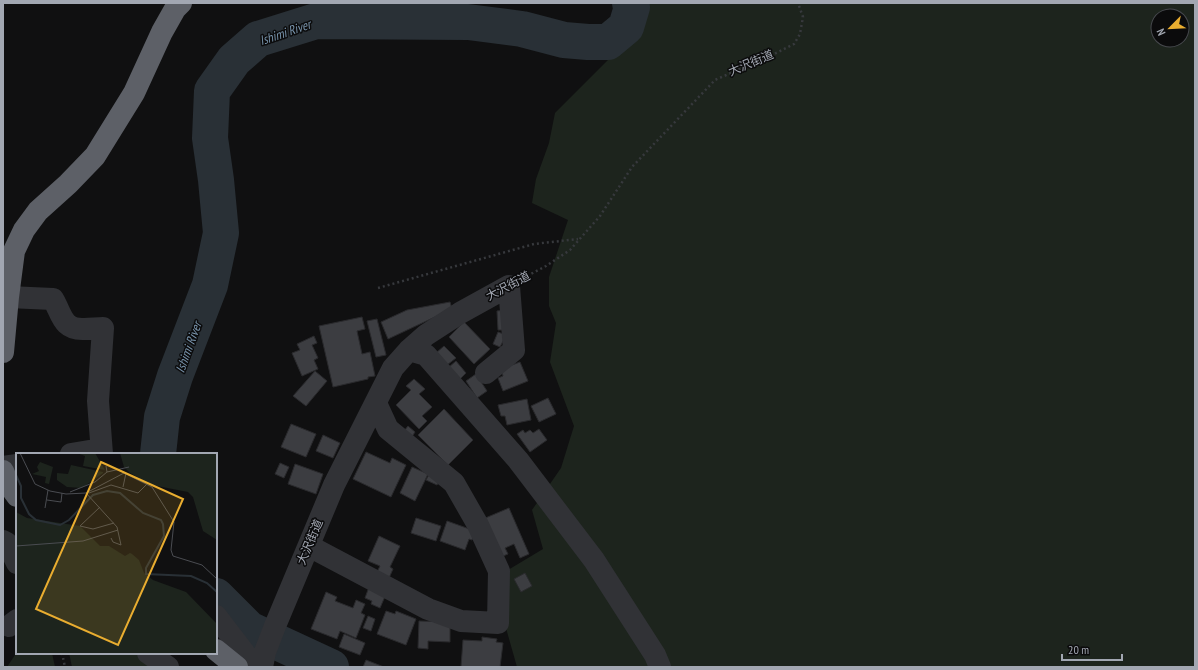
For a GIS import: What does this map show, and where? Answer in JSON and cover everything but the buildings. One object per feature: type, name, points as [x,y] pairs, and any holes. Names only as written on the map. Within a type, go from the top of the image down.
[{"type":"highway","points":[[3,352],[14,250],[24,230],[38,211],[68,184],[95,156],[134,93],[162,32],[175,9],[181,3]]},
{"type":"highway","points":[[3,471],[16,494]]},
{"type":"highway","points":[[217,651],[237,667]]},
{"type":"street","points":[[486,373],[514,350],[509,286]]},
{"type":"street","name":"大沢街道","points":[[260,662],[334,485],[393,368],[409,350],[426,335],[460,313],[509,286]]},
{"type":"street","points":[[8,297],[53,299],[63,320],[68,326],[76,330],[103,328],[104,332],[98,401],[101,451],[81,453]]},
{"type":"street","points":[[409,350],[426,355],[518,460],[594,560],[655,655],[660,667]]},
{"type":"street","points":[[309,546],[428,609],[461,621],[498,623],[499,571],[478,525],[454,483],[388,429],[376,403]]},
{"type":"street","points":[[3,467],[16,465]]},
{"type":"street","points":[[3,541],[7,543],[16,561]]},
{"type":"street","points":[[217,617],[245,653],[260,662]]},
{"type":"street","points":[[149,654],[168,667]]},
{"type":"path","name":"大沢街道","points":[[509,286],[570,250],[578,239],[600,216],[632,167],[715,80],[794,44],[800,34],[803,17],[798,3]]},
{"type":"path","points":[[378,288],[534,244],[578,239]]},
{"type":"path","points":[[62,654],[65,667]]},
{"type":"shaded area","points":[[637,3],[1195,3],[1195,667],[517,667],[504,621],[508,570],[543,549],[532,510],[561,468],[574,426],[550,362],[556,323],[549,306],[549,277],[568,220],[532,203],[536,179],[549,143],[555,113],[626,42]]},
{"type":"shaded area","points":[[16,654],[52,654],[55,667],[7,667]]},
{"type":"shaded area","points":[[69,654],[135,654],[148,660],[157,667],[72,667]]},
{"type":"waterway","name":"Ishimi River","points":[[158,453],[162,417],[175,376],[210,285],[221,233],[210,138],[212,91],[234,60],[258,39],[316,21],[468,22],[522,29],[564,40],[608,42],[626,27],[632,7],[630,3]]},
{"type":"waterway","name":"Ishimi River","points":[[217,597],[249,629],[331,667]]}]
